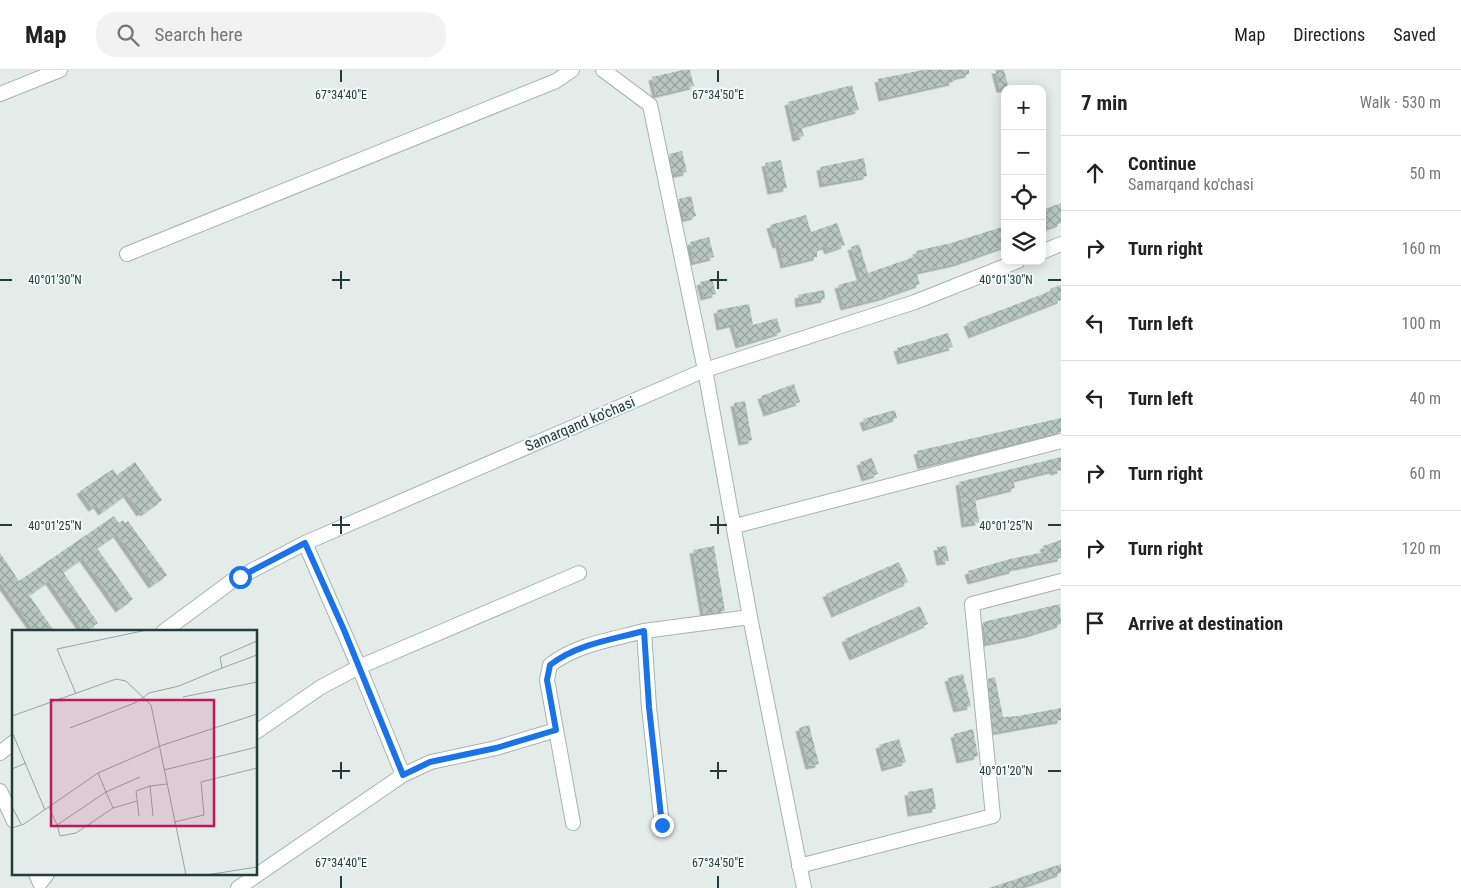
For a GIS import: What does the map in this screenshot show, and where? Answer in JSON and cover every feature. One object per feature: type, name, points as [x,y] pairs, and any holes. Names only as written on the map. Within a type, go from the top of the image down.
[{"type":"street","points":[[0,94],[60,70]]},
{"type":"street","points":[[127,254],[556,81],[572,70]]},
{"type":"street","points":[[603,70],[650,105],[705,370],[735,526],[750,617],[804,888]]},
{"type":"street","points":[[1046,250],[1061,244]]},
{"type":"street","name":"Samarqand ko'chasi","points":[[166,630],[232,581],[305,543],[705,370],[915,302],[1008,265]]},
{"type":"street","points":[[735,526],[1061,440]]},
{"type":"street","points":[[305,543],[403,775]]},
{"type":"street","points":[[258,731],[321,687],[359,667],[579,574]]},
{"type":"street","points":[[799,866],[993,816],[972,604],[1061,581]]},
{"type":"street","points":[[573,823],[547,680],[550,665],[562,655],[577,648],[644,631],[750,617]]},
{"type":"street","points":[[644,631],[649,707],[662,825]]},
{"type":"street","points":[[258,874],[403,775],[430,762],[496,748],[556,730]]},
{"type":"street","points":[[0,753],[12,744]]},
{"type":"street","points":[[0,791],[12,817]]},
{"type":"street","points":[[238,888],[256,876]]},
{"type":"building","points":[[690,70],[694,86],[656,95],[652,77]]},
{"type":"building","points":[[923,70],[969,70],[969,74],[952,78],[953,82],[882,98],[878,79]]},
{"type":"building","points":[[995,70],[1004,70],[1008,85],[1001,85],[1000,89]]},
{"type":"building","points":[[852,85],[859,110],[801,126],[804,136],[796,138],[788,102]]},
{"type":"building","points":[[682,151],[687,172],[674,175],[669,154]]},
{"type":"building","points":[[864,158],[867,176],[823,184],[820,167]]},
{"type":"building","points":[[781,160],[787,188],[771,191],[765,163]]},
{"type":"building","points":[[691,196],[696,216],[684,219],[679,199]]},
{"type":"building","points":[[1061,203],[1061,223],[1046,229],[1046,209]]},
{"type":"building","points":[[806,215],[811,232],[837,223],[845,245],[828,251],[826,246],[817,249],[817,257],[784,265],[779,244],[776,245],[770,225]]},
{"type":"building","points":[[1001,227],[1001,247],[957,263],[916,272],[920,284],[883,297],[844,307],[838,285],[861,279],[851,247],[859,244],[868,273],[917,256],[916,251],[951,243]]},
{"type":"building","points":[[709,237],[714,257],[694,262],[690,242]]},
{"type":"building","points":[[712,279],[716,294],[704,297],[700,282]]},
{"type":"building","points":[[1061,285],[1061,300],[972,335],[967,323],[1051,291],[1050,289]]},
{"type":"building","points":[[824,290],[825,299],[799,304],[798,295]]},
{"type":"building","points":[[749,304],[753,325],[777,318],[781,332],[739,345],[733,324],[720,327],[717,310]]},
{"type":"building","points":[[948,333],[953,347],[901,361],[897,348]]},
{"type":"building","points":[[794,384],[800,402],[767,413],[761,396]]},
{"type":"building","points":[[745,401],[752,440],[742,442],[734,403]]},
{"type":"building","points":[[895,410],[897,418],[866,428],[863,419]]},
{"type":"building","points":[[1061,418],[1061,432],[921,466],[917,451]]},
{"type":"building","points":[[1061,457],[1061,470],[1054,472],[1053,470],[1013,480],[1015,488],[975,498],[979,522],[965,524],[959,482]]},
{"type":"building","points":[[872,458],[878,474],[865,478],[860,462]]},
{"type":"building","points":[[135,462],[162,500],[144,513],[143,511],[140,513],[127,494],[102,512],[97,505],[92,508],[80,491],[113,469],[117,475]]},
{"type":"building","points":[[114,516],[119,523],[123,520],[125,523],[128,521],[167,575],[152,585],[117,534],[97,548],[133,599],[119,609],[83,558],[63,572],[98,623],[87,630],[83,630],[49,581],[29,595],[54,630],[34,630],[0,582],[0,553],[19,581]]},
{"type":"building","points":[[1061,540],[1061,558],[1013,568],[1013,570],[971,581],[968,571],[1010,559],[1045,552],[1043,546]]},
{"type":"building","points":[[714,546],[725,611],[704,614],[693,550]]},
{"type":"building","points":[[946,546],[949,561],[940,562],[937,547]]},
{"type":"building","points":[[899,562],[908,582],[835,614],[826,594]]},
{"type":"building","points":[[1060,604],[1061,624],[1030,634],[987,643],[983,622]]},
{"type":"building","points":[[920,606],[928,624],[853,657],[845,639]]},
{"type":"building","points":[[963,674],[971,706],[957,709],[948,678]]},
{"type":"building","points":[[995,677],[1003,717],[1061,708],[1061,720],[994,732],[988,679]]},
{"type":"building","points":[[809,725],[819,764],[809,766],[799,728]]},
{"type":"building","points":[[973,729],[978,756],[960,760],[954,734]]},
{"type":"building","points":[[899,739],[906,762],[885,768],[879,745]]},
{"type":"building","points":[[933,788],[936,809],[911,813],[908,792]]},
{"type":"building","points":[[1061,864],[1061,873],[1036,882],[1017,888],[989,888]]},
{"type":"route","points":[[240,577],[305,543],[344,630],[403,775],[430,762],[496,748],[556,730],[547,680],[550,665],[562,655],[577,648],[644,631],[649,707],[662,825]]}]
